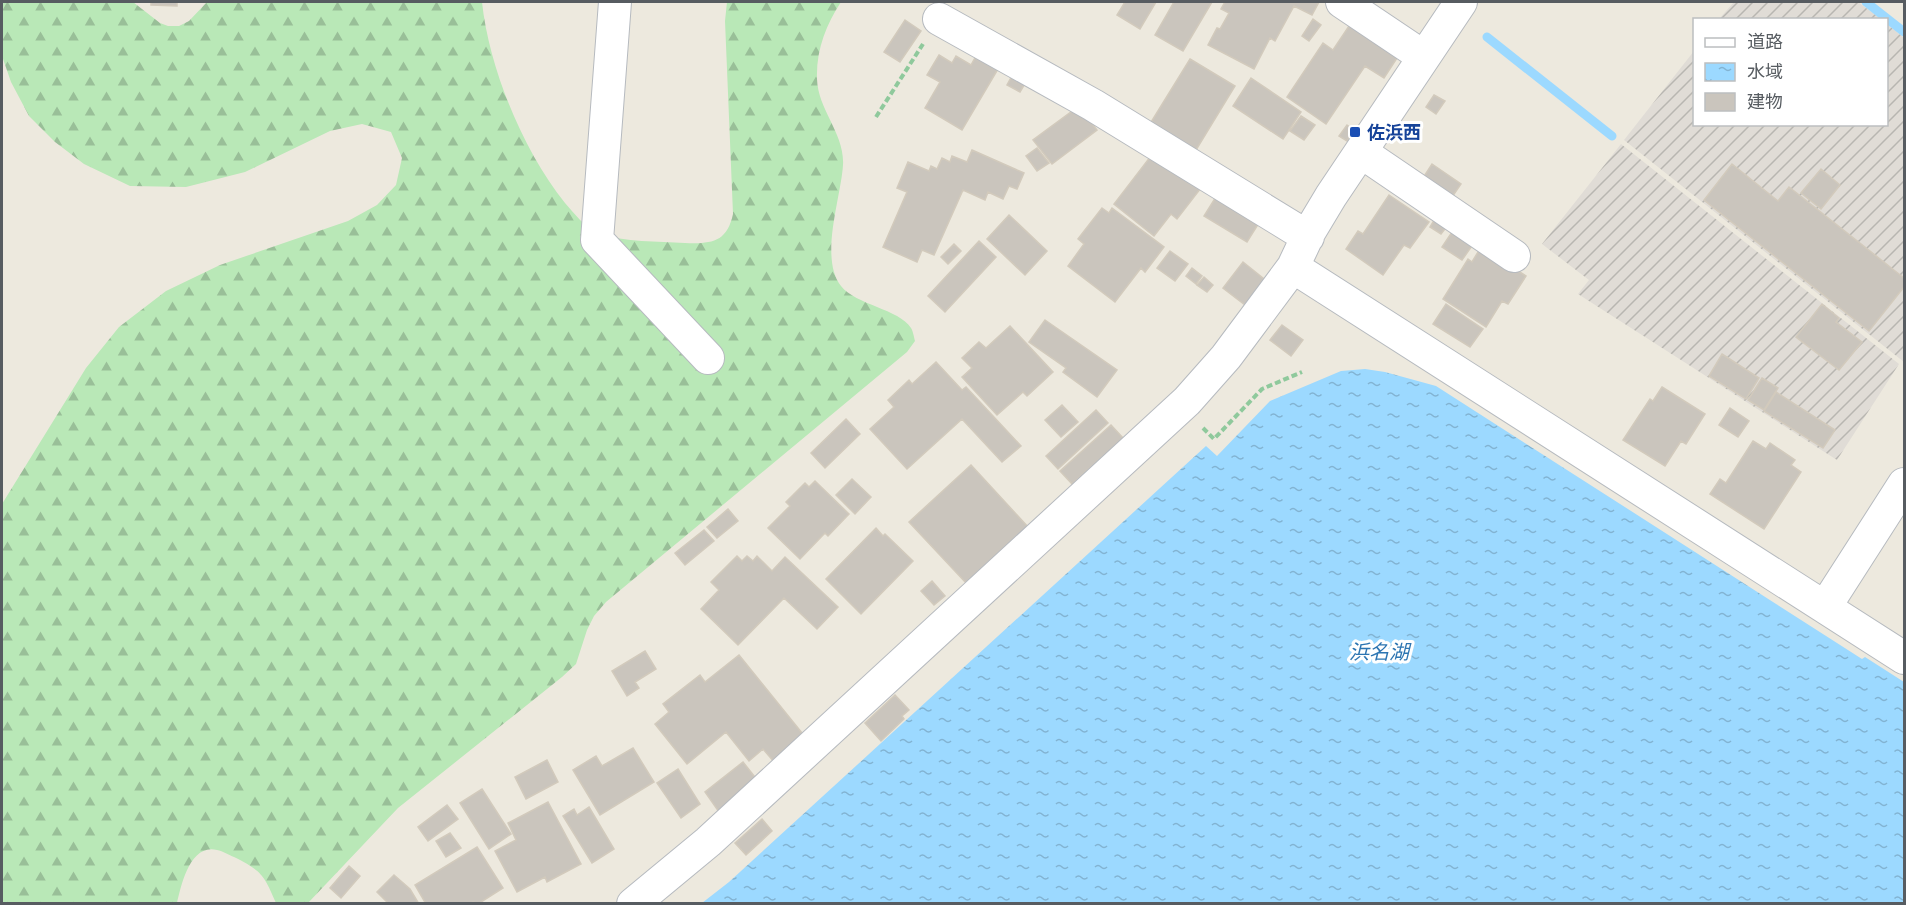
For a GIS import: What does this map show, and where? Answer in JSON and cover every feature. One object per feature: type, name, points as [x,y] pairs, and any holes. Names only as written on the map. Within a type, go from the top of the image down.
[{"type":"street","points":[[615,2],[597,240],[708,358]]},
{"type":"street","points":[[1342,2],[1424,57]]},
{"type":"street","points":[[633,903],[708,842],[1187,401],[1226,357],[1293,267],[1331,196],[1461,2]]},
{"type":"street","points":[[939,19],[1093,105],[1308,237]]},
{"type":"street","points":[[1361,152],[1514,256]]},
{"type":"street","points":[[1293,267],[1903,657]]},
{"type":"street","points":[[1825,607],[1905,484]]},
{"type":"path","points":[[876,117],[939,19]]},
{"type":"path","points":[[1207,432],[1214,439],[1262,389],[1302,372]]},
{"type":"shaded area","points":[[1734,2],[1858,2],[1880,18],[1720,18]]},
{"type":"shaded area","points":[[1888,25],[1904,38],[1904,362],[1624,140],[1693,52],[1693,126],[1888,126]]},
{"type":"shaded area","points":[[1621,144],[1899,364],[1837,460],[1578,294],[1589,280],[1542,244]]},
{"type":"green space","points":[[2,2],[133,2],[160,23],[179,26],[189,21],[207,2],[482,2],[492,54],[510,108],[535,159],[565,203],[580,220],[589,228],[609,236],[642,241],[703,243],[722,236],[733,214],[725,21],[727,2],[841,2],[823,38],[817,68],[818,90],[840,143],[843,165],[831,244],[835,274],[841,286],[848,292],[905,322],[912,329],[915,341],[907,352],[606,602],[594,616],[587,630],[576,664],[398,808],[308,903],[276,903],[265,880],[256,870],[224,852],[208,850],[200,853],[188,867],[177,903],[2,903],[2,504],[86,368],[119,327],[166,291],[220,265],[348,221],[377,205],[396,185],[402,158],[391,132],[362,124],[330,131],[245,172],[186,187],[130,186],[84,164],[55,142],[29,116],[11,82],[2,56]]},
{"type":"water","name":"浜名湖","points":[[1365,369],[1436,386],[1862,659],[1865,657],[1904,682],[1904,903],[702,903],[729,882],[1206,446],[1217,456],[1270,401],[1341,371]]},
{"type":"building","points":[[151,2],[177,2],[177,6],[151,5]]},
{"type":"building","points":[[1125,2],[1156,2],[1140,29],[1117,15]]},
{"type":"building","points":[[1174,2],[1212,2],[1183,51],[1155,35]]},
{"type":"building","points":[[1225,2],[1319,2],[1312,15],[1294,6],[1275,41],[1270,38],[1254,69],[1208,45],[1217,28],[1220,29],[1229,13],[1221,9]]},
{"type":"building","points":[[1313,19],[1321,25],[1309,41],[1302,36]]},
{"type":"building","points":[[905,20],[921,31],[900,62],[884,52]]},
{"type":"building","points":[[1351,23],[1399,55],[1384,78],[1365,66],[1326,124],[1287,97],[1323,43],[1333,50]]},
{"type":"building","points":[[939,55],[952,63],[956,56],[971,65],[976,56],[998,69],[962,130],[925,108],[940,82],[927,75]]},
{"type":"building","points":[[1190,59],[1235,86],[1193,155],[1148,127]]},
{"type":"building","points":[[1013,74],[1026,82],[1020,92],[1007,85]]},
{"type":"building","points":[[1251,78],[1301,112],[1283,139],[1233,106]]},
{"type":"building","points":[[1434,95],[1445,101],[1436,114],[1426,107]]},
{"type":"building","points":[[1079,106],[1097,130],[1052,164],[1033,140]]},
{"type":"building","points":[[1301,116],[1315,125],[1304,140],[1290,131]]},
{"type":"building","points":[[1347,125],[1354,130],[1347,141],[1339,136]]},
{"type":"building","points":[[1037,148],[1049,163],[1037,171],[1026,156]]},
{"type":"building","points":[[972,150],[1024,173],[1017,189],[1009,186],[1003,199],[988,192],[985,200],[963,190],[934,255],[922,250],[917,262],[883,247],[907,192],[897,188],[908,162],[929,171],[931,166],[937,169],[942,158],[950,162],[952,156],[967,162]]},
{"type":"building","points":[[1154,152],[1201,188],[1177,219],[1171,214],[1154,236],[1114,204]]},
{"type":"building","points":[[1432,164],[1461,184],[1450,200],[1421,181]]},
{"type":"building","points":[[1732,164],[1778,201],[1789,187],[1904,278],[1904,287],[1869,331],[1704,200]]},
{"type":"building","points":[[1821,169],[1840,185],[1821,209],[1801,193]]},
{"type":"building","points":[[1219,192],[1262,218],[1247,242],[1204,216]]},
{"type":"building","points":[[1389,195],[1429,222],[1410,248],[1404,245],[1383,275],[1346,249],[1358,231],[1363,234]]},
{"type":"building","points":[[1102,208],[1109,213],[1112,208],[1164,247],[1145,272],[1141,268],[1115,302],[1068,266],[1084,244],[1078,239]]},
{"type":"building","points":[[1009,215],[1047,251],[1025,275],[987,239]]},
{"type":"building","points":[[1436,217],[1448,225],[1441,234],[1430,227]]},
{"type":"building","points":[[1454,229],[1474,243],[1462,260],[1442,247]]},
{"type":"building","points":[[979,241],[996,257],[945,312],[928,296]]},
{"type":"building","points":[[954,244],[961,251],[948,264],[941,257]]},
{"type":"building","points":[[1481,247],[1526,276],[1508,304],[1502,301],[1486,327],[1443,299],[1468,259],[1472,262]]},
{"type":"building","points":[[1170,251],[1188,264],[1175,281],[1157,268]]},
{"type":"building","points":[[1243,262],[1264,279],[1245,305],[1223,288]]},
{"type":"building","points":[[1192,268],[1202,276],[1196,284],[1186,276]]},
{"type":"building","points":[[1204,277],[1213,285],[1207,292],[1197,285]]},
{"type":"building","points":[[1446,304],[1483,329],[1470,347],[1433,324]]},
{"type":"building","points":[[1822,304],[1839,318],[1836,322],[1862,342],[1839,370],[1796,337]]},
{"type":"building","points":[[1045,320],[1117,370],[1097,397],[1063,372],[1066,368],[1029,342]]},
{"type":"building","points":[[1282,325],[1303,340],[1291,356],[1270,340]]},
{"type":"building","points":[[1010,326],[1053,372],[1027,396],[1023,392],[997,415],[962,377],[972,368],[962,358],[979,342],[986,348]]},
{"type":"building","points":[[1722,354],[1759,378],[1746,399],[1709,376]]},
{"type":"building","points":[[936,362],[962,390],[966,387],[1021,446],[1002,462],[962,419],[907,469],[870,429],[894,407],[888,400],[909,380],[912,384]]},
{"type":"building","points":[[1762,378],[1778,388],[1764,410],[1748,400]]},
{"type":"building","points":[[1662,387],[1705,414],[1686,444],[1681,441],[1665,466],[1623,440],[1650,399],[1653,401]]},
{"type":"building","points":[[1776,392],[1835,430],[1823,448],[1764,411]]},
{"type":"building","points":[[1062,405],[1078,422],[1061,437],[1045,420]]},
{"type":"building","points":[[1730,408],[1749,421],[1738,437],[1719,425]]},
{"type":"building","points":[[1096,410],[1108,423],[1058,469],[1046,456]]},
{"type":"building","points":[[846,419],[860,434],[825,468],[811,453]]},
{"type":"building","points":[[1111,425],[1123,438],[1072,484],[1060,471]]},
{"type":"building","points":[[1753,441],[1766,449],[1770,443],[1795,460],[1791,465],[1801,472],[1764,529],[1710,494],[1720,479],[1726,483]]},
{"type":"building","points":[[971,465],[1029,528],[967,584],[909,522]]},
{"type":"building","points":[[852,479],[871,497],[855,514],[836,495]]},
{"type":"building","points":[[815,481],[849,514],[828,536],[825,533],[800,559],[768,528],[790,506],[786,502],[805,483],[809,487]]},
{"type":"building","points":[[728,509],[738,521],[717,538],[707,527]]},
{"type":"building","points":[[876,528],[913,561],[861,614],[826,579]]},
{"type":"building","points":[[704,530],[714,541],[685,565],[675,553]]},
{"type":"building","points":[[737,556],[742,561],[747,556],[753,561],[757,556],[772,571],[785,557],[838,607],[817,629],[784,598],[738,645],[701,609],[719,590],[711,582]]},
{"type":"building","points":[[932,581],[945,596],[934,605],[921,591]]},
{"type":"building","points":[[645,651],[656,669],[635,682],[639,688],[627,696],[612,671]]},
{"type":"building","points":[[739,655],[806,738],[775,763],[763,749],[749,761],[726,732],[687,764],[655,724],[669,712],[663,704],[700,675],[705,682]]},
{"type":"building","points":[[895,695],[909,710],[902,716],[904,719],[881,741],[865,723]]},
{"type":"building","points":[[633,748],[654,782],[600,815],[573,770],[596,756],[602,766]]},
{"type":"building","points":[[547,760],[558,782],[526,799],[515,777]]},
{"type":"building","points":[[743,762],[758,781],[719,812],[705,792]]},
{"type":"building","points":[[678,769],[700,804],[681,818],[657,783]]},
{"type":"building","points":[[482,789],[511,834],[489,849],[460,803]]},
{"type":"building","points":[[548,802],[581,864],[547,882],[545,877],[517,892],[495,851],[516,840],[508,823]]},
{"type":"building","points":[[447,805],[458,819],[428,841],[418,827]]},
{"type":"building","points":[[589,807],[614,849],[592,863],[563,816],[574,809],[577,815]]},
{"type":"building","points":[[762,819],[772,831],[746,855],[735,843]]},
{"type":"building","points":[[450,833],[461,848],[446,857],[436,841]]},
{"type":"building","points":[[477,847],[503,888],[478,904],[473,902],[470,904],[426,904],[415,885]]},
{"type":"building","points":[[349,866],[360,876],[341,898],[330,888]]},
{"type":"building","points":[[394,875],[410,889],[419,904],[389,904],[377,892]]},
{"type":"waterway","points":[[1866,2],[1886,18]]},
{"type":"waterway","points":[[1888,19],[1904,32]]},
{"type":"waterway","points":[[1487,37],[1612,136]]},
{"type":"place","name":"佐浜西","points":[[1355,132]]}]
